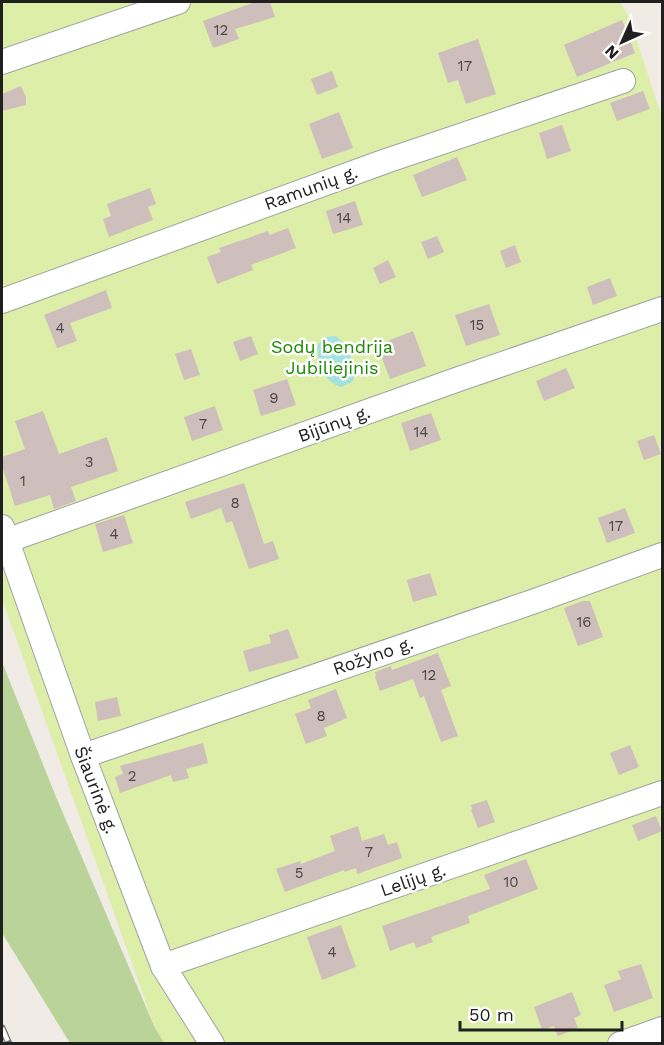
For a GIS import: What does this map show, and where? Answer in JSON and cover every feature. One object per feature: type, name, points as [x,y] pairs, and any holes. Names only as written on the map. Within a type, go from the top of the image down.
[{"type":"street","points":[[2,62],[178,2]]},
{"type":"street","name":"Ramunių g.","points":[[2,301],[386,161],[623,81]]},
{"type":"street","name":"Bijūnų g.","points":[[4,534],[663,309]]},
{"type":"street","name":"Šiaurinė g.","points":[[4,534],[83,756],[163,966],[212,1044]]},
{"type":"street","name":"Rožyno g.","points":[[83,756],[663,555]]},
{"type":"street","name":"Lelijų g.","points":[[163,966],[663,793]]},
{"type":"street","points":[[620,1044],[663,1029]]},
{"type":"green space","name":"Sodų bendrija Jubiliejinis","points":[[2,2],[620,2],[629,17],[662,117],[662,1043],[164,1043],[155,1028],[2,599]]},
{"type":"green space","points":[[2,662],[56,797],[155,1028],[164,1043],[70,1043],[2,933]]},
{"type":"water","points":[[336,336],[347,346],[356,373],[352,382],[341,387],[326,376],[318,358],[318,344],[326,337]]},
{"type":"building","points":[[255,2],[270,2],[275,17],[235,29],[239,39],[213,48],[203,21]]},
{"type":"building","points":[[622,20],[635,53],[577,77],[564,45]]},
{"type":"building","points":[[478,39],[496,94],[466,104],[458,80],[448,83],[438,53]]},
{"type":"building","points":[[332,71],[338,87],[317,95],[311,79]]},
{"type":"building","points":[[21,86],[26,97],[26,105],[2,111],[2,94]]},
{"type":"building","points":[[643,91],[650,109],[617,121],[610,103]]},
{"type":"building","points":[[339,112],[353,148],[322,159],[309,124]]},
{"type":"building","points":[[562,125],[571,151],[547,159],[539,133]]},
{"type":"building","points":[[457,157],[467,180],[422,197],[413,175]]},
{"type":"building","points":[[150,188],[156,204],[148,207],[153,220],[109,237],[103,219],[111,216],[107,204]]},
{"type":"building","points":[[355,201],[363,225],[333,234],[326,211]]},
{"type":"building","points":[[288,228],[296,248],[251,265],[253,270],[217,284],[207,257],[221,252],[219,248],[268,231],[270,235]]},
{"type":"building","points":[[437,236],[444,252],[428,259],[421,242]]},
{"type":"building","points":[[515,245],[521,262],[506,268],[500,251]]},
{"type":"building","points":[[388,260],[396,277],[380,284],[373,268]]},
{"type":"building","points":[[610,278],[617,296],[593,305],[587,287]]},
{"type":"building","points":[[106,290],[112,308],[70,323],[77,341],[57,348],[44,315]]},
{"type":"building","points":[[489,304],[500,335],[466,346],[455,315]]},
{"type":"building","points":[[413,331],[426,366],[390,379],[377,345]]},
{"type":"building","points":[[251,336],[258,354],[240,361],[233,342]]},
{"type":"building","points":[[191,349],[200,375],[184,380],[175,354]]},
{"type":"building","points":[[566,368],[575,388],[544,401],[536,381]]},
{"type":"building","points":[[287,379],[296,405],[261,416],[253,390]]},
{"type":"building","points":[[215,406],[223,430],[192,441],[184,417]]},
{"type":"building","points":[[43,411],[59,454],[107,437],[118,471],[71,487],[76,501],[54,509],[50,495],[15,506],[2,466],[2,457],[25,449],[15,421]]},
{"type":"building","points":[[431,413],[441,440],[410,451],[401,423]]},
{"type":"building","points":[[654,435],[661,454],[644,460],[637,441]]},
{"type":"building","points":[[244,483],[264,544],[273,541],[279,559],[249,569],[232,521],[226,523],[221,508],[191,519],[185,502]]},
{"type":"building","points":[[625,508],[635,533],[607,543],[598,518]]},
{"type":"building","points":[[124,515],[133,543],[103,552],[95,524]]},
{"type":"building","points":[[430,573],[437,595],[413,602],[407,580]]},
{"type":"building","points":[[583,601],[590,601],[603,637],[578,646],[564,608]]},
{"type":"building","points":[[288,629],[299,658],[249,672],[243,651],[271,643],[269,635]]},
{"type":"building","points":[[438,653],[451,686],[441,690],[458,736],[441,742],[424,696],[420,698],[413,679],[380,691],[375,677],[375,672],[391,666],[392,670]]},
{"type":"building","points":[[336,689],[347,718],[324,728],[327,736],[306,744],[295,714],[311,708],[308,700]]},
{"type":"building","points":[[117,697],[121,716],[98,721],[95,702]]},
{"type":"building","points":[[203,743],[208,763],[186,769],[189,778],[173,782],[171,775],[120,793],[115,777],[123,774],[120,766]]},
{"type":"building","points":[[630,745],[639,767],[619,775],[610,753]]},
{"type":"building","points":[[487,800],[495,822],[478,828],[471,805]]},
{"type":"building","points":[[656,816],[662,831],[638,841],[632,825]]},
{"type":"building","points":[[358,826],[362,841],[384,834],[388,845],[397,842],[402,858],[357,874],[356,868],[345,872],[344,870],[285,892],[276,869],[300,861],[301,864],[335,851],[330,836]]},
{"type":"building","points":[[526,859],[538,889],[468,916],[470,923],[431,937],[433,942],[416,948],[414,942],[390,951],[382,926],[490,889],[484,875]]},
{"type":"building","points":[[341,925],[356,967],[322,980],[307,937]]},
{"type":"building","points":[[641,964],[653,998],[614,1012],[604,985],[621,979],[618,971]]},
{"type":"building","points":[[572,992],[581,1015],[574,1018],[578,1028],[558,1036],[554,1026],[542,1030],[534,1007]]},
{"type":"railway","points":[[2,1028],[9,1044]]}]
